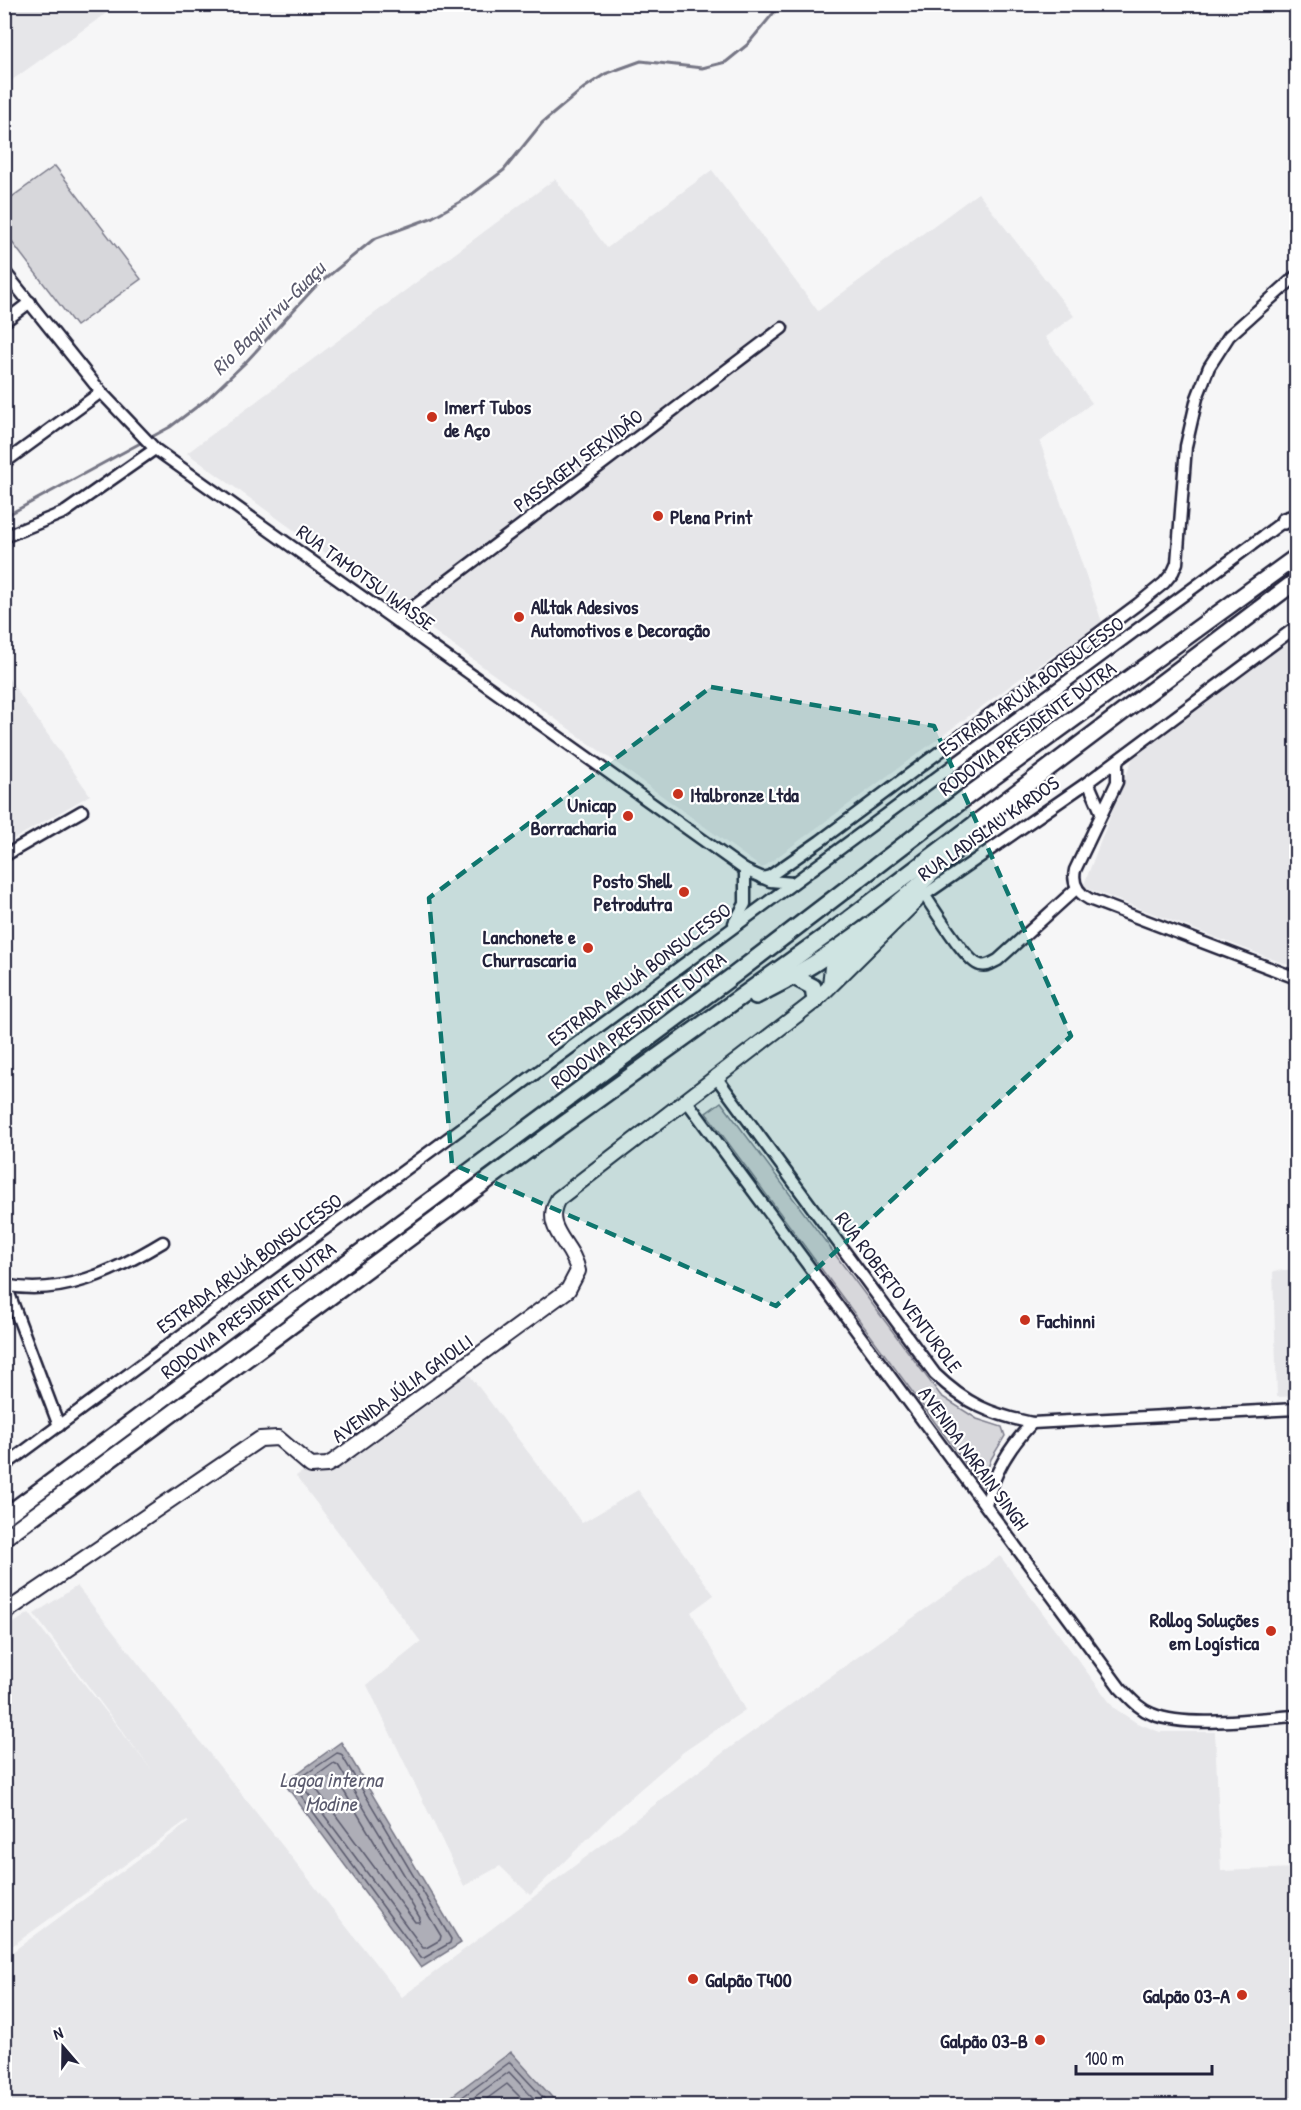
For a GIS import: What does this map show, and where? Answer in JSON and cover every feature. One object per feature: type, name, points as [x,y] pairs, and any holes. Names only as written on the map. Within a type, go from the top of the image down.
[{"type":"highway","name":"RODOVIA PRESIDENTE DUTRA","points":[[4,1517],[734,975],[969,795],[1296,557]]},
{"type":"highway","name":"RODOVIA PRESIDENTE DUTRA","points":[[4,1538],[550,1134],[714,1018],[1296,581]]},
{"type":"highway","points":[[714,1018],[734,1010],[755,996],[819,962],[940,867],[998,807]]},
{"type":"highway","points":[[921,898],[940,867]]},
{"type":"highway","points":[[794,977],[813,987],[815,1001]]},
{"type":"main road","points":[[716,1077],[815,1001],[830,985],[832,967],[886,921],[921,898]]},
{"type":"main road","name":"AVENIDA JÚLIA GAIOLLI","points":[[4,1614],[260,1438],[278,1438],[311,1466],[327,1465],[334,1461],[568,1290],[578,1271],[573,1254],[552,1222],[553,1206],[558,1199],[716,1077]]},
{"type":"street","name":"RUA TAMOTSU IWASSE","points":[[4,271],[101,392],[154,448],[745,870],[762,878],[793,883]]},
{"type":"street","points":[[762,878],[770,876],[830,834],[1138,604],[1173,573],[1178,552],[1191,420],[1209,368],[1229,336],[1296,276]]},
{"type":"street","points":[[4,322],[30,302]]},
{"type":"street","name":"PASSAGEM SERVIDÃO","points":[[396,620],[782,328]]},
{"type":"street","points":[[4,463],[101,392]]},
{"type":"street","points":[[4,537],[65,512],[154,448]]},
{"type":"street","name":"ESTRADA ARUJÁ BONSUCESSO","points":[[4,1466],[733,926],[1290,519],[1296,511]]},
{"type":"street","name":"RUA LADISLAU KARDOS","points":[[921,898],[1088,782],[1296,627]]},
{"type":"street","points":[[1117,761],[1117,782],[1075,870],[1077,888],[1089,899],[1296,978]]},
{"type":"street","points":[[1088,782],[1101,812]]},
{"type":"street","points":[[4,856],[82,811]]},
{"type":"street","points":[[733,926],[745,904],[745,870]]},
{"type":"street","points":[[921,898],[969,957],[978,965],[985,966],[998,960],[1077,888]]},
{"type":"street","name":"RUA ROBERTO VENTUROLE","points":[[716,1077],[935,1374],[972,1404],[996,1416],[1032,1423],[1296,1409]]},
{"type":"street","name":"AVENIDA NARAIN SINGH","points":[[686,1100],[1120,1688],[1141,1708],[1168,1720],[1296,1716]]},
{"type":"street","points":[[59,1426],[5,1284],[46,1288],[99,1276],[117,1269],[163,1242]]},
{"type":"street","points":[[986,1505],[1001,1460],[1032,1423]]},
{"type":"highlighted area","points":[[711,687],[934,726],[1071,1036],[776,1306],[452,1164],[429,898]]},
{"type":"shaded area","points":[[5,4],[118,4],[118,5],[5,85]]},
{"type":"shaded area","points":[[55,166],[141,279],[76,326],[5,233],[5,202]]},
{"type":"shaded area","points":[[712,170],[818,311],[978,193],[1074,316],[1045,337],[1092,403],[1040,442],[1102,622],[1018,680],[762,868],[187,453],[555,179],[607,248]]},
{"type":"shaded area","points":[[1296,632],[1296,968],[1083,887],[1135,752]]},
{"type":"shaded area","points":[[4,672],[90,795],[5,844],[4,844]]},
{"type":"shaded area","points":[[721,1102],[941,1396],[977,1419],[1002,1427],[1005,1436],[991,1459],[982,1486],[706,1113]]},
{"type":"shaded area","points":[[1296,1269],[1296,1396],[1277,1397],[1273,1271]]},
{"type":"shaded area","points":[[465,1369],[582,1523],[638,1490],[714,1595],[691,1612],[745,1710],[682,1753],[622,1805],[530,1895],[500,1866],[464,1886],[367,1685],[421,1642],[296,1476],[308,1468],[325,1468]]},
{"type":"shaded area","points":[[1000,1556],[1114,1708],[1137,1723],[1160,1732],[1215,1732],[1221,1871],[1296,1868],[1296,2105],[5,2105],[4,1958],[189,1822],[187,1820],[5,1951],[5,1629],[29,1613],[153,1772],[34,1614],[77,1586],[402,1997],[724,1752]]},
{"type":"water","name":"Lagoa interna Modine","points":[[341,1742],[461,1943],[421,1968],[284,1783]]},
{"type":"water","points":[[511,2052],[559,2105],[440,2105]]},
{"type":"waterway","name":"Rio Baquirivu-Guaçu","points":[[4,517],[170,427],[207,399],[245,363],[315,287],[374,239],[431,218],[467,198],[504,170],[542,123],[584,88],[605,74],[641,61],[702,68],[726,62],[747,45],[781,4]]},
{"type":"place","name":"Imerf Tubos de Aço","points":[[432,417]]},
{"type":"place","name":"Plena Print","points":[[658,516]]},
{"type":"place","name":"Alltak Adesivos Automotivos e Decoração","points":[[519,617]]},
{"type":"place","name":"Italbronze Ltda","points":[[678,794]]},
{"type":"place","name":"Unicap Borracharia","points":[[628,816]]},
{"type":"place","name":"Posto Shell Petrodutra","points":[[684,892]]},
{"type":"place","name":"Lanchonete e Churrascaria","points":[[588,948]]},
{"type":"place","name":"Fachinni","points":[[1025,1320]]},
{"type":"place","name":"Rollog Soluções em Logística","points":[[1271,1631]]},
{"type":"place","name":"Galpão T400","points":[[693,1979]]},
{"type":"place","name":"Galpão 03-A","points":[[1242,1995]]},
{"type":"place","name":"Galpão 03-B","points":[[1040,2040]]}]
